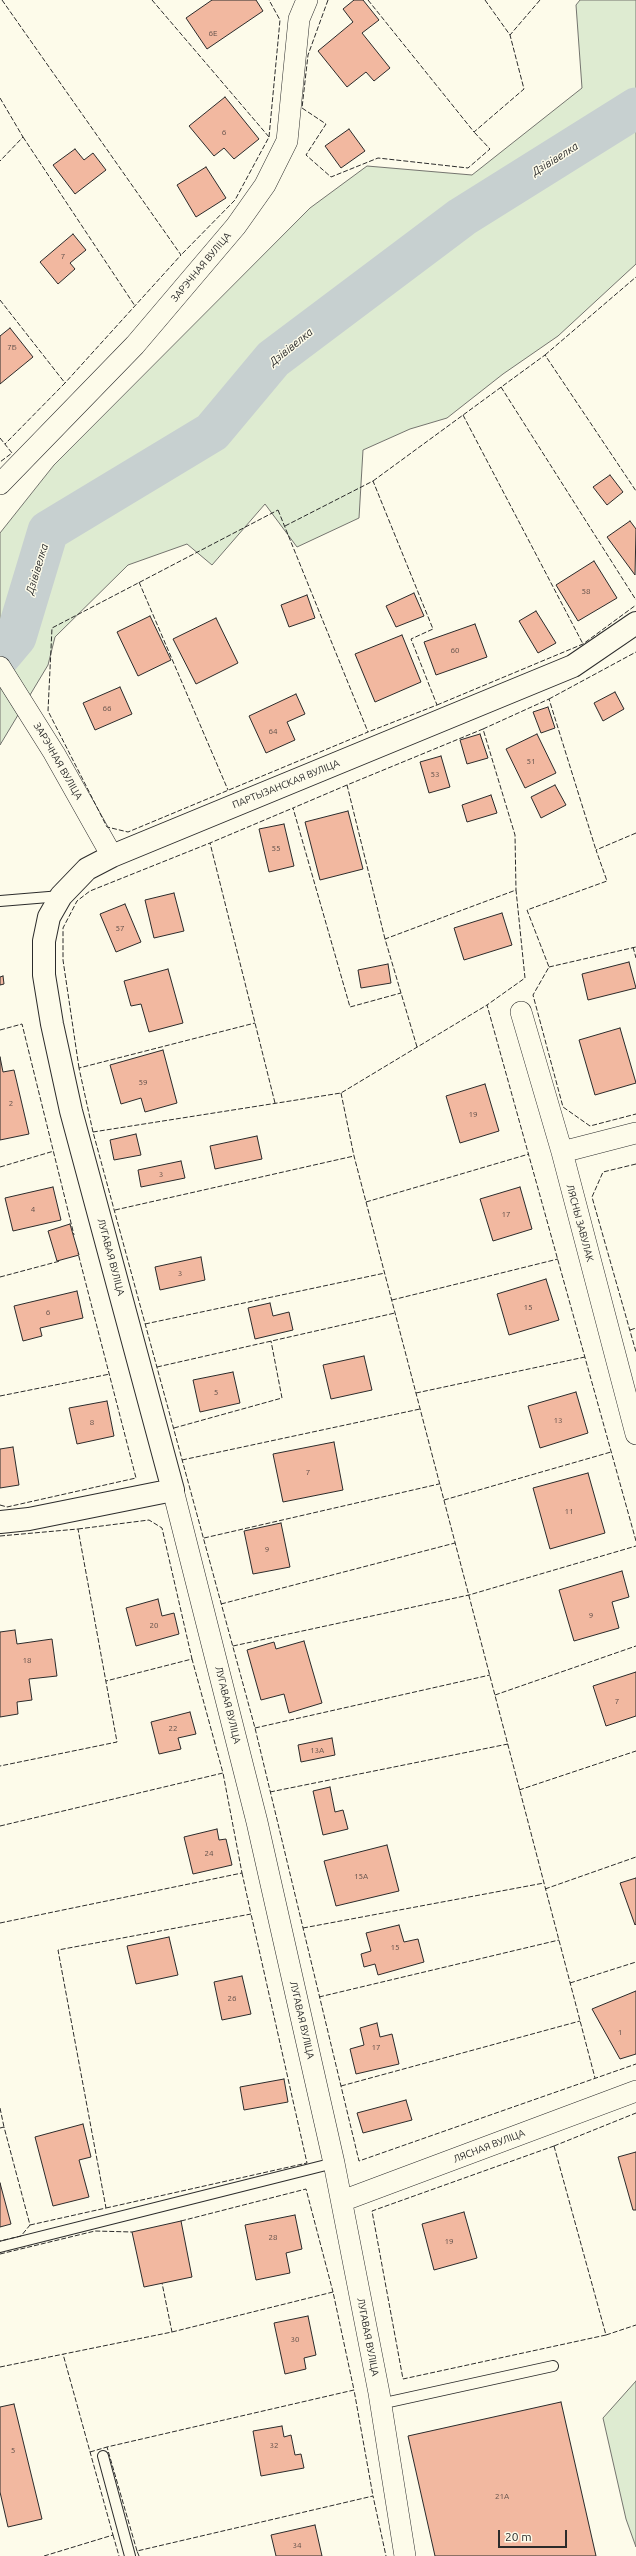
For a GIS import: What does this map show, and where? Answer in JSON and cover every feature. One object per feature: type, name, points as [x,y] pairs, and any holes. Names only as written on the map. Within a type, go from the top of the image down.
[{"type":"street","name":"ЗАРЭЧНАЯ ВУЛІЦА","points":[[0,484],[135,345],[236,226],[265,184],[287,141],[298,27],[307,0]]},
{"type":"street","name":"ПАРТЫЗАНСКАЯ ВУЛІЦА","points":[[52,1024],[44,975],[44,941],[49,917],[61,896],[87,869],[112,856],[574,666],[636,624]]},
{"type":"street","name":"ЗАРЭЧНАЯ ВУЛІЦА","points":[[0,667],[54,753],[112,856]]},
{"type":"street","name":"ЛЯСНЫ ЗАВУЛАК","points":[[522,1012],[562,1152],[636,1434]]},
{"type":"street","name":"ЛУГАВАЯ ВУЛІЦА","points":[[52,1024],[71,1111],[173,1490],[258,1822],[342,2201],[380,2404],[405,2556]]},
{"type":"street","points":[[562,1152],[636,1133]]},
{"type":"street","points":[[0,1522],[28,1519],[173,1490]]},
{"type":"street","name":"ЛЯСНАЯ ВУЛІЦА","points":[[342,2201],[636,2091]]},
{"type":"lane","points":[[0,901],[61,896]]},
{"type":"lane","points":[[0,2247],[334,2163]]},
{"type":"lane","points":[[380,2404],[553,2366]]},
{"type":"lane","points":[[103,2456],[130,2556]]},
{"type":"green space","points":[[580,0],[636,0],[636,264],[558,336],[503,374],[447,418],[410,429],[363,450],[359,518],[297,547],[265,504],[212,565],[187,544],[128,565],[55,637],[48,665],[0,745],[0,533],[54,465],[310,208],[367,166],[472,175],[582,88],[576,5]]},
{"type":"green space","points":[[636,2381],[636,2547],[626,2519],[603,2418]]},
{"type":"building","points":[[212,0],[256,0],[263,11],[207,49],[186,18]]},
{"type":"building","points":[[354,0],[363,0],[379,20],[362,33],[390,68],[374,81],[366,72],[347,87],[318,51],[353,22],[343,9]]},
{"type":"building","points":[[225,97],[259,139],[234,159],[224,148],[214,156],[189,126]]},
{"type":"building","points":[[349,129],[365,151],[341,168],[325,146]]},
{"type":"building","points":[[75,149],[84,160],[93,153],[106,170],[75,194],[53,165]]},
{"type":"building","points":[[206,167],[226,198],[196,217],[177,185]]},
{"type":"building","points":[[73,234],[86,250],[70,263],[75,269],[58,284],[40,262]]},
{"type":"building","points":[[10,328],[33,357],[0,384],[0,336]]},
{"type":"building","points":[[610,475],[623,492],[607,505],[593,487]]},
{"type":"building","points":[[630,521],[636,529],[635,575],[607,537]]},
{"type":"building","points":[[594,561],[617,598],[578,621],[556,585]]},
{"type":"building","points":[[414,593],[424,616],[396,627],[386,606]]},
{"type":"building","points":[[307,595],[315,618],[289,627],[281,605]]},
{"type":"building","points":[[536,611],[556,643],[538,653],[519,621]]},
{"type":"building","points":[[150,616],[171,660],[138,676],[117,632]]},
{"type":"building","points":[[216,618],[238,663],[196,684],[173,639]]},
{"type":"building","points":[[475,624],[487,657],[436,675],[424,642]]},
{"type":"building","points":[[402,635],[421,682],[375,702],[355,654]]},
{"type":"building","points":[[120,687],[132,714],[95,730],[83,703]]},
{"type":"building","points":[[615,692],[624,709],[603,721],[594,703]]},
{"type":"building","points":[[296,694],[305,714],[287,722],[295,740],[266,753],[249,716]]},
{"type":"building","points":[[548,707],[555,728],[541,733],[533,712]]},
{"type":"building","points":[[480,734],[488,758],[467,764],[460,740]]},
{"type":"building","points":[[537,734],[556,773],[525,788],[506,749]]},
{"type":"building","points":[[441,756],[450,787],[429,793],[420,762]]},
{"type":"building","points":[[555,785],[566,805],[541,818],[531,797]]},
{"type":"building","points":[[491,795],[497,813],[467,822],[462,805]]},
{"type":"building","points":[[348,811],[363,869],[320,880],[305,822]]},
{"type":"building","points":[[284,824],[294,866],[269,872],[259,829]]},
{"type":"building","points":[[174,893],[184,931],[154,938],[145,900]]},
{"type":"building","points":[[125,904],[141,942],[116,952],[100,914]]},
{"type":"building","points":[[502,913],[512,945],[464,960],[454,928]]},
{"type":"building","points":[[629,962],[636,988],[588,1000],[582,974]]},
{"type":"building","points":[[388,964],[391,983],[361,988],[358,970]]},
{"type":"building","points":[[168,969],[183,1023],[149,1032],[141,1004],[131,1006],[124,981]]},
{"type":"building","points":[[3,976],[4,984],[0,985],[0,977]]},
{"type":"building","points":[[620,1028],[636,1083],[595,1095],[579,1040]]},
{"type":"building","points":[[163,1050],[177,1103],[145,1112],[141,1098],[121,1104],[110,1065]]},
{"type":"building","points":[[0,1057],[3,1072],[14,1070],[29,1134],[0,1140]]},
{"type":"building","points":[[485,1084],[499,1131],[460,1143],[446,1096]]},
{"type":"building","points":[[136,1134],[141,1155],[114,1160],[110,1140]]},
{"type":"building","points":[[257,1136],[262,1159],[215,1169],[210,1146]]},
{"type":"building","points":[[181,1161],[185,1178],[141,1187],[138,1170]]},
{"type":"building","points":[[53,1187],[61,1220],[13,1231],[5,1198]]},
{"type":"building","points":[[520,1187],[532,1229],[493,1241],[480,1199]]},
{"type":"building","points":[[70,1224],[79,1255],[57,1261],[48,1231]]},
{"type":"building","points":[[201,1257],[205,1280],[160,1290],[155,1267]]},
{"type":"building","points":[[546,1279],[559,1320],[509,1335],[497,1294]]},
{"type":"building","points":[[77,1291],[83,1318],[40,1328],[42,1336],[23,1341],[14,1306]]},
{"type":"building","points":[[270,1303],[273,1316],[289,1312],[293,1330],[255,1339],[248,1308]]},
{"type":"building","points":[[364,1356],[372,1390],[331,1399],[323,1365]]},
{"type":"building","points":[[233,1372],[240,1403],[200,1412],[193,1380]]},
{"type":"building","points":[[576,1392],[588,1433],[540,1448],[528,1406]]},
{"type":"building","points":[[107,1401],[114,1436],[77,1444],[69,1408]]},
{"type":"building","points":[[334,1442],[343,1490],[283,1502],[273,1454]]},
{"type":"building","points":[[13,1447],[19,1485],[0,1488],[0,1449]]},
{"type":"building","points":[[588,1473],[605,1533],[550,1549],[533,1488]]},
{"type":"building","points":[[281,1523],[290,1567],[253,1574],[244,1531]]},
{"type":"building","points":[[622,1571],[629,1597],[612,1602],[619,1628],[574,1641],[559,1590]]},
{"type":"building","points":[[158,1599],[162,1616],[174,1613],[179,1634],[136,1646],[126,1608]]},
{"type":"building","points":[[15,1630],[17,1644],[52,1639],[57,1676],[29,1679],[32,1700],[17,1702],[18,1714],[0,1717],[0,1632]]},
{"type":"building","points":[[304,1641],[322,1703],[289,1713],[284,1694],[261,1700],[247,1650],[274,1642],[276,1649]]},
{"type":"building","points":[[636,1672],[636,1716],[606,1726],[593,1686]]},
{"type":"building","points":[[190,1712],[196,1734],[178,1738],[181,1749],[159,1754],[151,1722]]},
{"type":"building","points":[[332,1738],[335,1755],[301,1762],[298,1745]]},
{"type":"building","points":[[330,1787],[335,1812],[343,1810],[348,1829],[323,1835],[313,1791]]},
{"type":"building","points":[[217,1829],[219,1840],[226,1839],[232,1865],[193,1874],[184,1837]]},
{"type":"building","points":[[387,1845],[399,1891],[336,1906],[324,1861]]},
{"type":"building","points":[[636,1878],[636,1924],[635,1925],[620,1883]]},
{"type":"building","points":[[399,1925],[404,1942],[418,1939],[424,1962],[378,1975],[375,1964],[364,1967],[361,1954],[371,1951],[366,1933]]},
{"type":"building","points":[[169,1937],[178,1975],[136,1984],[127,1946]]},
{"type":"building","points":[[242,1976],[251,2014],[222,2020],[214,1982]]},
{"type":"building","points":[[636,1991],[636,2054],[620,2059],[592,2009]]},
{"type":"building","points":[[377,2023],[380,2037],[392,2034],[399,2064],[356,2074],[350,2049],[364,2045],[360,2028]]},
{"type":"building","points":[[284,2079],[288,2102],[244,2110],[240,2087]]},
{"type":"building","points":[[406,2100],[412,2120],[363,2133],[357,2113]]},
{"type":"building","points":[[83,2124],[91,2157],[79,2160],[89,2197],[53,2206],[35,2137]]},
{"type":"building","points":[[636,2152],[636,2210],[633,2210],[618,2157]]},
{"type":"building","points":[[0,2183],[11,2224],[0,2227]]},
{"type":"building","points":[[464,2212],[477,2258],[434,2270],[422,2224]]},
{"type":"building","points":[[295,2215],[302,2249],[286,2253],[290,2273],[256,2280],[245,2225]]},
{"type":"building","points":[[181,2221],[192,2277],[144,2287],[132,2232]]},
{"type":"building","points":[[308,2316],[316,2355],[304,2358],[306,2369],[285,2374],[274,2323]]},
{"type":"building","points":[[561,2402],[596,2556],[435,2556],[408,2436]]},
{"type":"building","points":[[14,2404],[42,2519],[8,2527],[0,2492],[0,2407]]},
{"type":"building","points":[[282,2426],[284,2437],[291,2435],[295,2455],[301,2454],[304,2468],[261,2476],[253,2431]]},
{"type":"building","points":[[315,2525],[322,2556],[276,2556],[271,2535]]},
{"type":"waterway","name":"Дзівівелка","points":[[0,656],[16,637],[48,531],[212,432],[273,359],[462,217],[636,108]]},
{"type":"fence","points":[[2,0],[181,255],[65,383]]},
{"type":"fence","points":[[152,0],[269,137],[235,200],[181,255]]},
{"type":"fence","points":[[269,0],[280,20],[269,137]]},
{"type":"fence","points":[[328,0],[308,55],[302,108],[326,124],[306,155],[331,177],[378,158],[468,168],[490,149],[474,132]]},
{"type":"fence","points":[[368,0],[474,132],[524,89],[510,35]]},
{"type":"fence","points":[[485,0],[510,35],[540,0]]},
{"type":"fence","points":[[0,98],[23,137],[0,161]]},
{"type":"fence","points":[[23,137],[135,306]]},
{"type":"fence","points":[[545,355],[636,277]]},
{"type":"fence","points":[[0,300],[65,383],[5,444]]},
{"type":"fence","points":[[373,481],[545,355],[636,491]]},
{"type":"fence","points":[[501,387],[636,600]]},
{"type":"fence","points":[[463,415],[583,644]]},
{"type":"fence","points":[[0,438],[12,453],[0,462]]},
{"type":"fence","points":[[285,526],[373,481],[433,629],[411,639],[437,705],[368,732]]},
{"type":"fence","points":[[278,510],[368,732],[128,832],[107,827],[48,711],[52,628],[278,510]]},
{"type":"fence","points":[[139,582],[228,790]]},
{"type":"fence","points":[[437,705],[583,644],[636,605]]},
{"type":"fence","points":[[549,699],[636,652]]},
{"type":"fence","points":[[483,729],[549,699],[596,850]]},
{"type":"fence","points":[[385,939],[347,785],[483,729],[515,835],[516,890]]},
{"type":"fence","points":[[347,785],[293,808],[350,1007],[401,993]]},
{"type":"fence","points":[[275,1103],[210,843],[293,808]]},
{"type":"fence","points":[[636,833],[596,850],[607,881],[527,910],[549,967],[533,995],[563,1107],[590,1126],[636,1114]]},
{"type":"fence","points":[[79,1068],[63,960],[63,928],[77,901],[90,891],[210,843]]},
{"type":"fence","points":[[417,1047],[385,939],[516,890],[525,978],[487,1005]]},
{"type":"fence","points":[[633,947],[636,958]]},
{"type":"fence","points":[[549,967],[636,947]]},
{"type":"fence","points":[[636,1541],[487,1005],[341,1093],[93,1132],[255,1728],[359,2161],[636,2064]]},
{"type":"fence","points":[[93,1132],[79,1068],[255,1023]]},
{"type":"fence","points":[[0,1030],[22,1024],[74,1235]]},
{"type":"fence","points":[[341,1093],[354,1156],[595,2078]]},
{"type":"fence","points":[[0,1167],[54,1151]]},
{"type":"fence","points":[[366,1202],[529,1154]]},
{"type":"fence","points":[[115,1210],[354,1156]]},
{"type":"fence","points":[[636,1164],[603,1172],[592,1197],[636,1352]]},
{"type":"fence","points":[[0,1505],[7,1507],[136,1478],[78,1253]]},
{"type":"fence","points":[[392,1300],[558,1259]]},
{"type":"fence","points":[[0,1277],[60,1261]]},
{"type":"fence","points":[[145,1324],[385,1273]]},
{"type":"fence","points":[[157,1367],[395,1313]]},
{"type":"fence","points":[[630,1330],[636,1328]]},
{"type":"fence","points":[[174,1428],[282,1398],[271,1341]]},
{"type":"fence","points":[[416,1393],[585,1357]]},
{"type":"fence","points":[[0,1396],[110,1374]]},
{"type":"fence","points":[[182,1460],[420,1409]]},
{"type":"fence","points":[[444,1500],[611,1452]]},
{"type":"fence","points":[[204,1538],[439,1484]]},
{"type":"fence","points":[[78,1529],[149,1520],[162,1528],[192,1659],[106,1681]]},
{"type":"fence","points":[[0,1536],[78,1529],[117,1742],[0,1766]]},
{"type":"fence","points":[[221,1604],[455,1543]]},
{"type":"fence","points":[[233,1646],[469,1595],[636,1546]]},
{"type":"fence","points":[[495,1695],[636,1646]]},
{"type":"fence","points":[[0,1826],[223,1773],[192,1659]]},
{"type":"fence","points":[[255,1728],[490,1675]]},
{"type":"fence","points":[[270,1792],[508,1744]]},
{"type":"fence","points":[[519,1790],[636,1751]]},
{"type":"fence","points":[[0,1923],[242,1873],[223,1773]]},
{"type":"fence","points":[[545,1889],[636,1857]]},
{"type":"fence","points":[[30,2225],[106,2208],[58,1950],[251,1914],[242,1873]]},
{"type":"fence","points":[[303,1928],[544,1883]]},
{"type":"fence","points":[[106,2208],[307,2163],[251,1914]]},
{"type":"fence","points":[[319,1997],[559,1940]]},
{"type":"fence","points":[[570,1983],[636,1962]]},
{"type":"fence","points":[[341,2086],[580,2021]]},
{"type":"fence","points":[[0,2108],[4,2127]]},
{"type":"fence","points":[[554,2146],[636,2113]]},
{"type":"fence","points":[[0,2128],[4,2127],[30,2225],[21,2236],[0,2241]]},
{"type":"fence","points":[[554,2146],[606,2335],[403,2379],[372,2211],[554,2146]]},
{"type":"fence","points":[[181,2221],[306,2189],[333,2292]]},
{"type":"fence","points":[[0,2254],[95,2231],[132,2232]]},
{"type":"fence","points":[[0,2367],[172,2332],[162,2283]]},
{"type":"fence","points":[[172,2332],[333,2292],[354,2390]]},
{"type":"fence","points":[[606,2335],[636,2325]]},
{"type":"fence","points":[[44,2556],[113,2535],[63,2354]]},
{"type":"fence","points":[[137,2551],[107,2447],[354,2390],[373,2496]]},
{"type":"fence","points":[[90,2452],[107,2447]]},
{"type":"fence","points":[[139,2556],[137,2551],[373,2496],[386,2556]]},
{"type":"fence","points":[[113,2535],[119,2556]]}]
